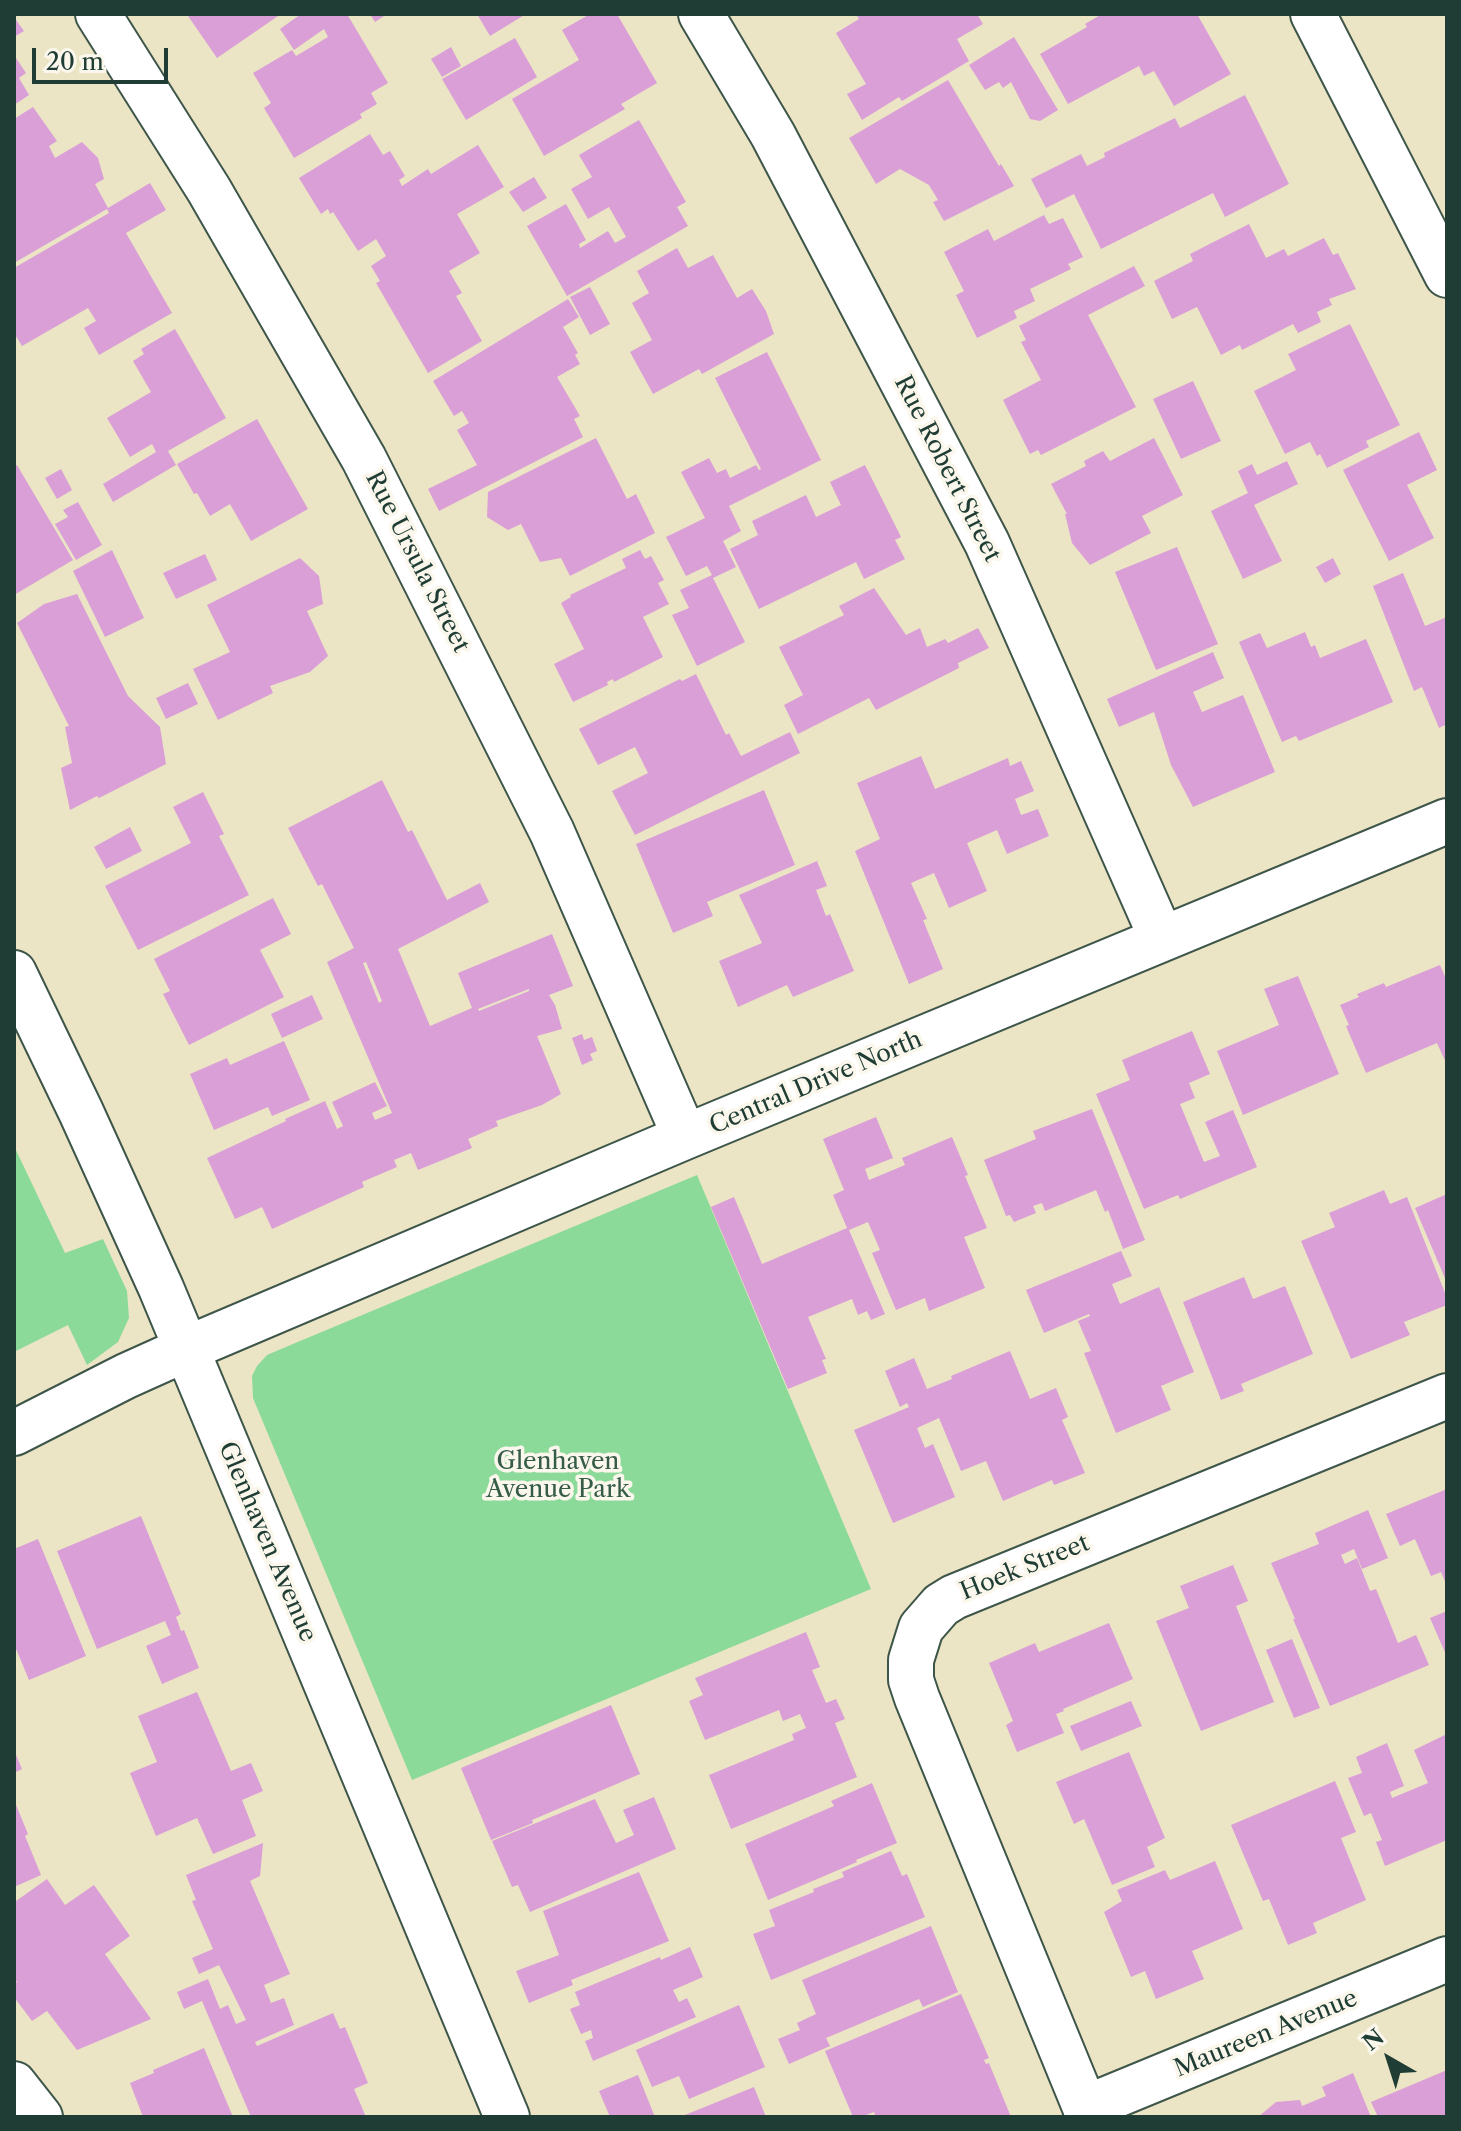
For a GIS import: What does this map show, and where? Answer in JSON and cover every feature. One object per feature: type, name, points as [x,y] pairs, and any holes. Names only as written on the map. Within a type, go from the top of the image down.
[{"type":"street","name":"Rue Ursula Street","points":[[98,14],[209,190],[364,459],[552,832],[685,1137]]},
{"type":"street","name":"Rue Robert Street","points":[[701,14],[773,135],[987,543],[1162,939]]},
{"type":"street","points":[[1313,14],[1447,275]]},
{"type":"street","name":"Central Drive North","points":[[14,1433],[186,1349],[685,1137],[1447,821]]},
{"type":"street","name":"Glenhaven Avenue","points":[[14,973],[161,1288],[507,2117]]},
{"type":"street","name":"Hoek Street","points":[[1087,2112],[917,1698],[911,1680],[911,1660],[921,1628],[941,1605],[954,1597],[1447,1396]]},
{"type":"street","name":"Maureen Avenue","points":[[1087,2112],[1447,1959]]},
{"type":"street","points":[[14,2084],[40,2117]]},
{"type":"green space","points":[[14,1146],[65,1253],[103,1239],[127,1291],[129,1318],[118,1342],[87,1365],[68,1325],[14,1352]]},
{"type":"green space","name":"Glenhaven Avenue Park","points":[[697,1175],[871,1589],[412,1780],[253,1398],[252,1376],[267,1355]]},
{"type":"building","points":[[281,14],[217,58],[188,16]]},
{"type":"building","points":[[301,14],[347,14],[388,83],[371,93],[377,104],[360,114],[362,118],[294,158],[264,108],[271,103],[253,73],[292,50],[296,56],[328,37],[324,29],[294,50],[280,29]]},
{"type":"building","points":[[370,14],[387,14],[375,22]]},
{"type":"building","points":[[477,14],[526,14],[490,36]]},
{"type":"building","points":[[590,14],[617,14],[657,83],[621,104],[625,109],[544,156],[512,99],[579,60],[562,30]]},
{"type":"building","points":[[856,14],[977,14],[983,24],[957,39],[969,61],[902,101],[899,97],[862,120],[847,94],[866,84],[836,33],[859,19]]},
{"type":"building","points":[[1102,14],[1197,14],[1231,74],[1174,106],[1154,71],[1144,76],[1139,66],[1068,104],[1040,54],[1087,27],[1085,24]]},
{"type":"building","points":[[14,17],[24,31],[14,37]]},
{"type":"building","points":[[1014,37],[1058,110],[1040,121],[1030,119],[1011,82],[1003,88],[999,82],[985,90],[969,65]]},
{"type":"building","points":[[515,38],[537,77],[466,120],[442,79]]},
{"type":"building","points":[[451,47],[461,66],[442,77],[431,59]]},
{"type":"building","points":[[14,55],[26,73],[19,78],[29,95],[14,105]]},
{"type":"building","points":[[948,80],[1014,186],[944,221],[933,202],[938,200],[929,185],[900,169],[876,184],[849,138]]},
{"type":"building","points":[[1245,95],[1289,184],[1225,217],[1213,193],[1101,249],[1074,194],[1046,208],[1031,179],[1081,154],[1087,166],[1105,157],[1104,153],[1175,118],[1180,128]]},
{"type":"building","points":[[33,107],[57,141],[49,146],[55,158],[82,142],[98,158],[104,179],[95,184],[108,208],[150,183],[166,210],[126,233],[172,313],[99,355],[84,328],[96,321],[88,308],[22,346],[14,333],[14,268],[109,213],[107,209],[14,263],[14,119]]},
{"type":"building","points":[[639,120],[686,202],[677,207],[688,226],[567,296],[527,226],[566,204],[586,240],[579,244],[580,248],[608,231],[615,243],[626,237],[609,207],[588,219],[571,189],[592,177],[579,155]]},
{"type":"building","points":[[370,134],[383,155],[390,151],[405,176],[399,180],[402,186],[428,169],[431,174],[478,145],[504,187],[457,214],[480,253],[449,271],[462,293],[456,296],[482,341],[428,373],[376,283],[380,281],[371,266],[386,256],[376,239],[358,251],[333,212],[330,214],[328,209],[321,214],[299,178]]},
{"type":"building","points":[[534,177],[547,198],[523,212],[509,192]]},
{"type":"building","points":[[1044,215],[1049,224],[1063,218],[1083,257],[1068,264],[1071,269],[1030,289],[1035,301],[1014,311],[1017,318],[977,338],[956,295],[964,291],[944,252],[988,229],[994,241]]},
{"type":"building","points":[[1249,224],[1266,258],[1284,249],[1288,256],[1324,238],[1333,255],[1338,253],[1356,289],[1329,299],[1332,305],[1317,312],[1321,322],[1298,333],[1293,324],[1242,350],[1240,345],[1221,355],[1197,307],[1172,319],[1154,281],[1193,261],[1190,254]]},
{"type":"building","points":[[677,248],[688,268],[713,255],[737,298],[752,289],[766,311],[774,334],[702,374],[699,369],[653,394],[630,352],[652,340],[632,303],[649,293],[637,271]]},
{"type":"building","points":[[1134,266],[1145,286],[1088,315],[1136,407],[1041,455],[1038,450],[1030,454],[1003,400],[1041,380],[1021,342],[1026,340],[1019,326]]},
{"type":"building","points":[[590,287],[610,324],[590,335],[570,297]]},
{"type":"building","points":[[568,299],[579,317],[563,327],[578,353],[575,355],[580,364],[557,377],[580,416],[574,419],[583,437],[439,511],[428,489],[477,465],[457,430],[469,423],[462,411],[454,416],[433,381]]},
{"type":"building","points":[[1350,324],[1400,425],[1366,441],[1369,447],[1327,468],[1310,442],[1285,454],[1254,391],[1296,370],[1288,354]]},
{"type":"building","points":[[175,329],[226,418],[168,451],[176,465],[113,502],[103,484],[156,452],[152,444],[130,457],[107,418],[151,392],[133,361],[144,354],[141,349]]},
{"type":"building","points":[[767,352],[821,460],[729,506],[741,531],[723,541],[736,567],[713,578],[745,642],[697,666],[672,615],[689,608],[680,590],[712,575],[707,566],[686,576],[666,537],[705,518],[681,472],[709,458],[717,473],[726,469],[730,478],[756,465],[761,469],[715,378]]},
{"type":"building","points":[[1193,381],[1221,441],[1181,459],[1153,399]]},
{"type":"building","points":[[257,419],[308,509],[251,541],[230,504],[210,516],[177,464]]},
{"type":"building","points":[[1419,432],[1437,470],[1407,485],[1434,538],[1389,561],[1343,470]]},
{"type":"building","points":[[596,438],[627,499],[636,494],[655,533],[570,576],[561,558],[540,562],[521,524],[508,530],[487,517],[488,492]]},
{"type":"building","points":[[1154,438],[1183,495],[1142,516],[1151,533],[1090,565],[1072,543],[1067,514],[1051,484],[1086,466],[1084,461],[1103,451],[1110,461]]},
{"type":"building","points":[[1287,461],[1298,484],[1254,505],[1282,561],[1243,579],[1211,511],[1248,493],[1238,471],[1252,464],[1257,475]]},
{"type":"building","points":[[17,465],[73,560],[14,595],[14,467]]},
{"type":"building","points":[[865,465],[901,537],[895,540],[905,559],[864,579],[856,562],[759,609],[730,549],[758,535],[752,521],[806,495],[816,517],[841,505],[830,482]]},
{"type":"building","points":[[61,469],[72,490],[57,499],[45,478]]},
{"type":"building","points":[[78,502],[102,545],[76,560],[55,524],[68,517],[63,510]]},
{"type":"building","points":[[1177,547],[1218,644],[1156,670],[1115,572]]},
{"type":"building","points":[[112,550],[144,618],[105,637],[73,571]]},
{"type":"building","points":[[640,550],[645,559],[651,556],[664,580],[658,583],[669,604],[643,617],[663,657],[614,682],[613,679],[607,682],[608,685],[573,702],[554,664],[584,649],[561,603],[570,595],[626,568],[622,559]]},
{"type":"building","points":[[205,554],[217,580],[176,599],[163,573]]},
{"type":"building","points":[[300,558],[319,576],[323,604],[307,611],[328,656],[310,672],[270,686],[273,693],[218,720],[193,669],[230,652],[207,605]]},
{"type":"building","points":[[1333,558],[1341,574],[1325,583],[1316,567]]},
{"type":"building","points":[[1403,573],[1425,626],[1447,617],[1447,724],[1439,728],[1422,687],[1414,691],[1373,586]]},
{"type":"building","points":[[874,588],[906,635],[920,628],[927,647],[945,639],[948,643],[978,628],[989,648],[958,663],[959,668],[876,710],[869,698],[798,734],[784,705],[803,695],[779,647],[844,615],[839,606]]},
{"type":"building","points":[[77,594],[128,696],[160,727],[166,764],[70,810],[61,768],[72,763],[65,727],[69,726],[17,623],[44,604]]},
{"type":"building","points":[[1305,632],[1320,658],[1366,639],[1393,702],[1299,741],[1296,736],[1282,742],[1239,642],[1260,633],[1267,648]]},
{"type":"building","points":[[1213,652],[1224,678],[1193,692],[1202,712],[1243,695],[1275,772],[1193,807],[1171,765],[1154,712],[1119,727],[1107,699]]},
{"type":"building","points":[[696,674],[726,735],[729,733],[741,756],[790,732],[800,753],[635,835],[612,791],[648,773],[635,747],[598,765],[579,729]]},
{"type":"building","points":[[188,683],[198,704],[166,719],[156,698]]},
{"type":"building","points":[[921,756],[935,789],[1008,758],[1010,766],[1021,761],[1034,791],[1015,799],[1021,815],[1038,809],[1049,836],[1007,854],[997,830],[967,843],[987,891],[949,908],[934,873],[911,883],[927,919],[923,920],[943,969],[909,984],[855,851],[880,839],[857,783]]},
{"type":"building","points":[[382,780],[408,832],[412,830],[447,900],[480,883],[489,902],[398,949],[430,1026],[472,1008],[458,973],[552,934],[573,986],[549,995],[562,1029],[537,1036],[561,1094],[542,1105],[496,1121],[498,1126],[468,1139],[472,1148],[418,1170],[411,1153],[394,1160],[397,1167],[362,1182],[364,1187],[272,1229],[262,1207],[235,1219],[207,1158],[325,1101],[337,1129],[343,1126],[332,1102],[375,1082],[387,1106],[372,1113],[375,1120],[392,1113],[327,962],[354,948],[322,884],[318,886],[288,828]],"holes":[[[366,962],[382,1001],[379,1003],[363,963]],[[529,989],[479,1011],[478,1009]]]},
{"type":"building","points":[[764,790],[795,865],[707,902],[713,916],[673,933],[636,844]]},
{"type":"building","points":[[203,792],[224,834],[219,836],[249,895],[138,950],[105,886],[191,843],[173,807]]},
{"type":"building","points":[[130,827],[142,851],[106,869],[94,847]]},
{"type":"building","points":[[817,861],[827,886],[816,890],[826,916],[830,914],[854,971],[793,997],[787,985],[738,1007],[719,961],[762,943],[739,895]]},
{"type":"building","points":[[273,898],[291,934],[260,950],[284,997],[189,1045],[163,994],[170,991],[154,959]]},
{"type":"building","points":[[1440,965],[1447,981],[1447,1065],[1437,1043],[1366,1073],[1340,1005],[1384,983],[1386,987]]},
{"type":"building","points":[[1298,976],[1339,1074],[1243,1115],[1217,1051],[1279,1025],[1264,989]]},
{"type":"building","points":[[312,995],[323,1019],[282,1038],[271,1014]]},
{"type":"building","points":[[1192,1031],[1210,1074],[1189,1083],[1195,1098],[1180,1104],[1204,1162],[1220,1156],[1205,1122],[1233,1110],[1257,1167],[1180,1199],[1178,1195],[1144,1209],[1096,1094],[1130,1080],[1122,1060]]},
{"type":"building","points":[[582,1034],[584,1040],[592,1037],[597,1051],[590,1054],[593,1060],[582,1065],[572,1038]]},
{"type":"building","points":[[284,1041],[310,1100],[272,1116],[268,1107],[214,1130],[190,1074],[227,1058],[230,1065]]},
{"type":"building","points":[[1092,1109],[1145,1240],[1123,1249],[1108,1210],[1105,1212],[1096,1190],[1045,1211],[1042,1203],[1033,1206],[1036,1213],[1014,1222],[1010,1215],[1006,1216],[984,1160],[1036,1139],[1033,1131]]},
{"type":"building","points":[[876,1117],[893,1158],[865,1169],[869,1180],[905,1165],[902,1158],[952,1137],[987,1228],[964,1237],[985,1288],[929,1311],[925,1298],[896,1310],[872,1253],[880,1250],[868,1222],[849,1230],[885,1314],[871,1320],[867,1311],[858,1315],[852,1299],[808,1317],[826,1359],[822,1360],[827,1373],[788,1389],[711,1207],[734,1197],[762,1264],[847,1228],[833,1195],[844,1190],[823,1139]]},
{"type":"building","points":[[1384,1190],[1390,1204],[1407,1197],[1447,1298],[1447,1305],[1404,1322],[1410,1335],[1351,1359],[1301,1241],[1335,1227],[1329,1213]]},
{"type":"building","points":[[1447,1194],[1447,1283],[1415,1208]]},
{"type":"building","points":[[1121,1251],[1132,1276],[1112,1284],[1120,1304],[1159,1287],[1194,1372],[1161,1386],[1171,1410],[1116,1433],[1084,1353],[1091,1351],[1078,1321],[1089,1314],[1044,1333],[1026,1290]]},
{"type":"building","points":[[1244,1277],[1253,1299],[1285,1286],[1313,1354],[1241,1384],[1244,1391],[1221,1400],[1183,1302]]},
{"type":"building","points":[[1010,1351],[1030,1399],[1056,1388],[1068,1417],[1062,1420],[1085,1473],[1054,1485],[1052,1480],[1003,1501],[986,1461],[961,1471],[939,1418],[917,1428],[925,1448],[933,1444],[955,1497],[893,1523],[854,1430],[909,1407],[907,1403],[900,1407],[885,1371],[914,1358],[927,1389]]},
{"type":"building","points":[[1447,1489],[1447,1586],[1441,1572],[1431,1576],[1415,1539],[1400,1546],[1386,1514]]},
{"type":"building","points":[[1368,1510],[1388,1558],[1362,1569],[1354,1549],[1341,1555],[1345,1564],[1357,1558],[1370,1591],[1376,1589],[1398,1643],[1416,1635],[1429,1665],[1330,1706],[1271,1563],[1319,1544],[1315,1533]]},
{"type":"building","points":[[141,1516],[181,1614],[176,1617],[181,1631],[184,1630],[199,1668],[162,1684],[146,1646],[171,1635],[165,1621],[97,1649],[57,1551]]},
{"type":"building","points":[[38,1539],[86,1656],[29,1680],[14,1644],[14,1549]]},
{"type":"building","points":[[1233,1565],[1248,1601],[1236,1606],[1274,1702],[1201,1731],[1156,1621],[1189,1608],[1180,1586]]},
{"type":"building","points":[[1447,1611],[1447,1657],[1430,1618]]},
{"type":"building","points":[[1109,1623],[1133,1679],[1063,1709],[1056,1714],[1064,1733],[1017,1752],[1006,1725],[1013,1721],[989,1663],[1035,1643],[1039,1652]]},
{"type":"building","points":[[806,1632],[820,1667],[812,1670],[826,1703],[836,1699],[845,1719],[835,1723],[857,1777],[731,1829],[709,1775],[794,1740],[792,1734],[806,1728],[800,1714],[783,1721],[779,1710],[705,1740],[689,1701],[703,1695],[695,1678]]},
{"type":"building","points":[[1292,1639],[1320,1708],[1294,1718],[1266,1650]]},
{"type":"building","points":[[197,1692],[231,1771],[251,1763],[263,1791],[242,1800],[256,1836],[213,1854],[197,1818],[156,1836],[130,1773],[157,1762],[138,1716]]},
{"type":"building","points":[[1131,1701],[1142,1726],[1081,1751],[1070,1726]]},
{"type":"building","points":[[611,1705],[640,1774],[491,1840],[461,1768]]},
{"type":"building","points":[[1447,1734],[1447,1840],[1385,1866],[1376,1842],[1382,1840],[1371,1813],[1364,1816],[1348,1778],[1362,1773],[1356,1757],[1387,1743],[1404,1786],[1390,1792],[1392,1798],[1428,1783],[1414,1750]]},
{"type":"building","points":[[14,1750],[22,1769],[14,1773]]},
{"type":"building","points":[[1129,1752],[1165,1838],[1147,1847],[1155,1867],[1112,1885],[1084,1819],[1074,1824],[1056,1782]]},
{"type":"building","points":[[1335,1781],[1356,1832],[1341,1838],[1366,1900],[1313,1923],[1317,1933],[1288,1945],[1269,1899],[1263,1901],[1231,1825]]},
{"type":"building","points":[[872,1783],[897,1843],[768,1900],[745,1844],[834,1806],[831,1801]]},
{"type":"building","points":[[654,1797],[676,1849],[530,1912],[518,1885],[512,1887],[492,1841],[595,1799],[616,1843],[634,1835],[623,1810]]},
{"type":"building","points":[[14,1800],[41,1875],[14,1887]]},
{"type":"building","points":[[263,1843],[260,1876],[250,1881],[290,1974],[264,1985],[271,2003],[284,1998],[294,2025],[255,2042],[257,2046],[333,2013],[340,2029],[345,2027],[368,2083],[354,2089],[366,2117],[251,2117],[202,2001],[184,2009],[177,1992],[208,1979],[220,2009],[228,2005],[236,2024],[246,2020],[219,1965],[199,1974],[192,1958],[213,1949],[192,1901],[196,1900],[186,1875]]},
{"type":"building","points":[[891,1851],[902,1876],[907,1874],[925,1917],[771,1980],[753,1934],[775,1926],[769,1910],[814,1892],[813,1889],[844,1877],[842,1872]]},
{"type":"building","points":[[1215,1861],[1243,1929],[1192,1951],[1204,1979],[1156,1999],[1145,1971],[1131,1977],[1104,1912],[1122,1901],[1117,1890],[1165,1870],[1170,1880]]},
{"type":"building","points":[[639,1872],[669,1941],[571,1980],[573,1985],[529,2003],[516,1971],[559,1955],[543,1911]]},
{"type":"building","points":[[47,1879],[65,1905],[94,1885],[130,1936],[105,1954],[151,2019],[77,2050],[47,2011],[32,2021],[14,1997],[14,1984],[17,1982],[14,1978],[14,1898],[16,1901]]},
{"type":"building","points":[[931,1926],[958,1992],[923,2007],[919,1999],[826,2038],[830,2046],[789,2064],[778,2039],[800,2030],[797,2023],[816,2014],[802,1980]]},
{"type":"building","points":[[690,1947],[703,1977],[673,1990],[679,2002],[687,1998],[696,2017],[593,2061],[585,2041],[593,2038],[591,2030],[581,2034],[570,2009],[580,2005],[575,1992]]},
{"type":"building","points":[[961,1994],[989,2058],[984,2060],[986,2064],[989,2063],[1011,2117],[876,2117],[874,2112],[853,2117],[825,2051]]},
{"type":"building","points":[[739,2005],[765,2067],[689,2099],[679,2076],[652,2087],[636,2050]]},
{"type":"building","points":[[204,2048],[233,2117],[143,2117],[130,2083]]},
{"type":"building","points":[[1447,2070],[1447,2117],[1378,2117],[1371,2102]]},
{"type":"building","points":[[1353,2073],[1371,2117],[1258,2117],[1276,2102],[1300,2100],[1302,2106],[1326,2096],[1322,2087]]},
{"type":"building","points":[[638,2075],[655,2117],[610,2117],[599,2091]]},
{"type":"building","points":[[754,2087],[766,2117],[680,2117]]}]
